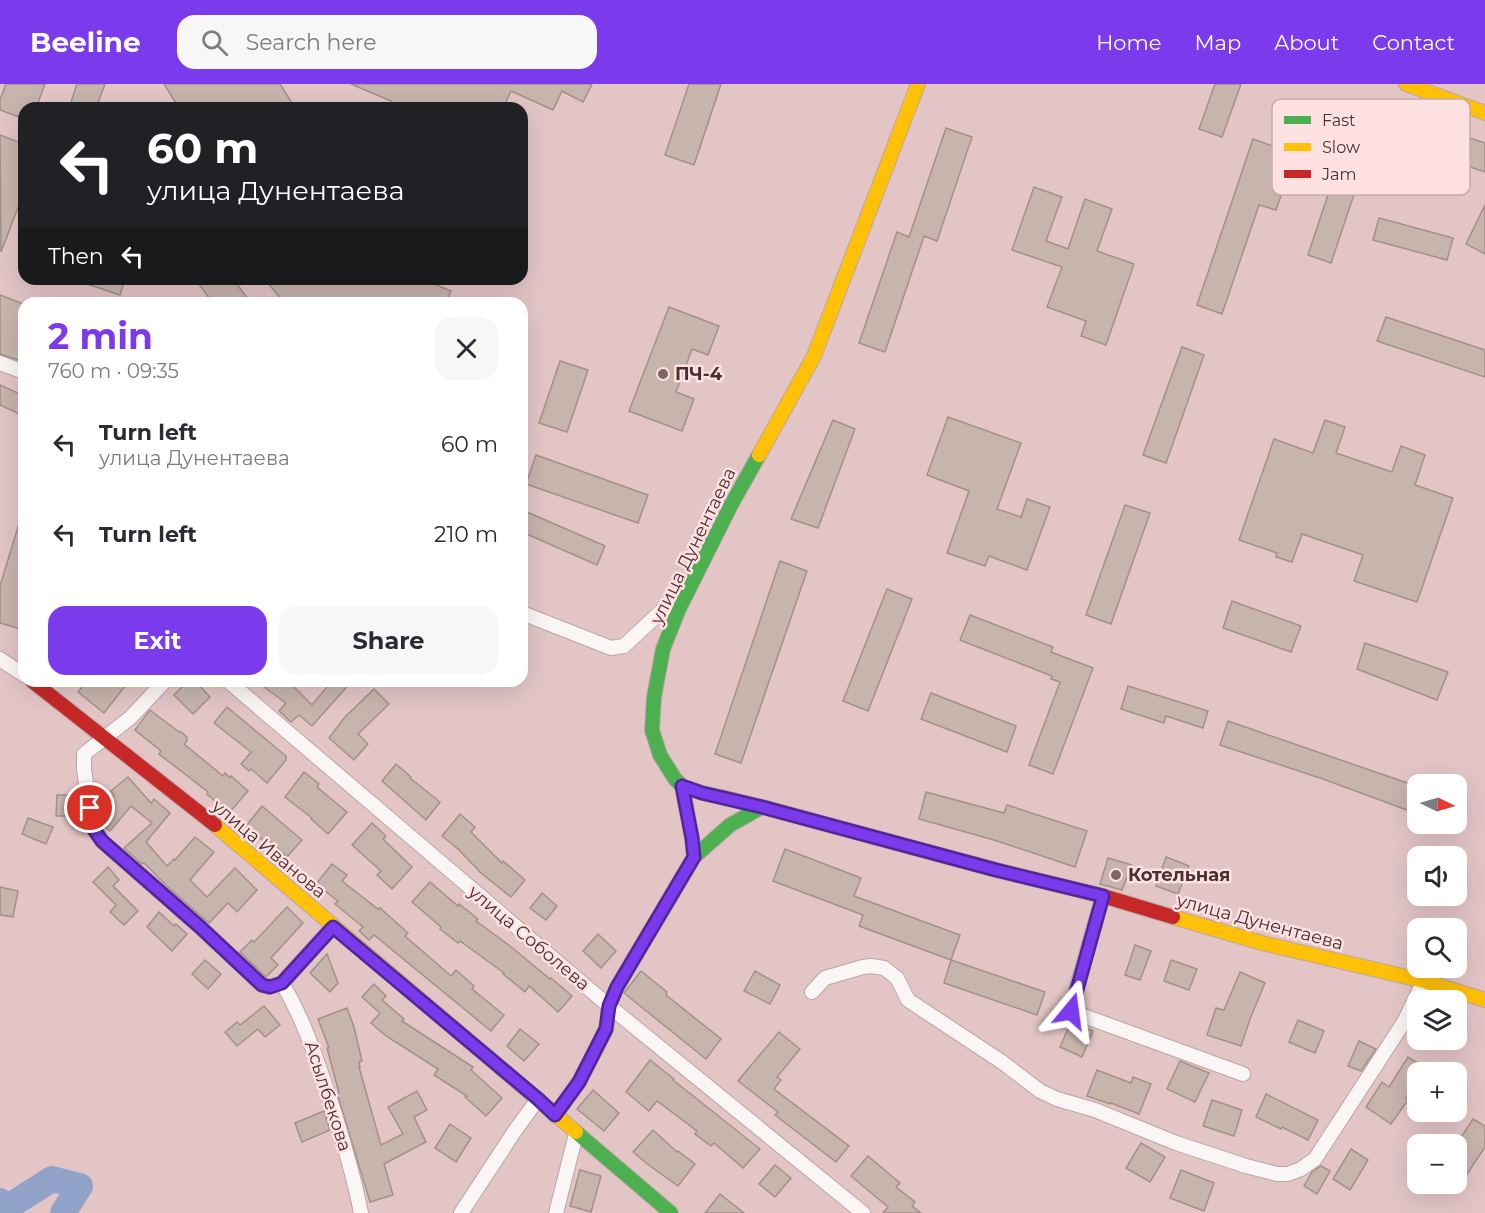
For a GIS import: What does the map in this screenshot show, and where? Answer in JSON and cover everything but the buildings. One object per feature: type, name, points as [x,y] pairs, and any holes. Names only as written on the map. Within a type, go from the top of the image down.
[{"type":"street","name":"улица Дунентаева","points":[[918,84],[814,356],[731,505],[679,609],[663,650],[654,696],[652,730],[660,755],[682,786],[702,793],[1103,896],[1262,944],[1424,981],[1485,1000]]},
{"type":"street","points":[[1406,84],[1447,99]]},
{"type":"street","points":[[1470,107],[1485,113]]},
{"type":"street","points":[[0,363],[18,370]]},
{"type":"street","points":[[528,615],[611,648],[624,646],[667,606],[679,609]]},
{"type":"street","points":[[0,659],[18,671]]},
{"type":"street","name":"улица Иванова","points":[[40,687],[198,811],[671,1213]]},
{"type":"street","points":[[159,687],[130,718],[84,754],[84,770],[93,828],[102,841],[262,985],[270,987],[282,983],[333,927]]},
{"type":"street","name":"улица Соболева","points":[[235,687],[609,1006],[863,1213]]},
{"type":"street","points":[[682,786],[694,857]]},
{"type":"street","points":[[555,1115],[579,1082],[606,1029],[609,1006],[617,987],[694,857],[730,825],[762,807]]},
{"type":"street","points":[[1103,896],[1071,1011],[1243,1074]]},
{"type":"street","points":[[812,992],[825,978],[863,967],[884,968],[897,978],[908,1000],[1002,1062],[1040,1091],[1226,1160],[1277,1174],[1288,1174],[1301,1169],[1315,1159],[1404,1022],[1424,981]]},
{"type":"street","name":"Асылбекова","points":[[282,983],[294,1002],[309,1037],[345,1144],[361,1213]]},
{"type":"street","points":[[461,1213],[538,1099]]},
{"type":"street","points":[[556,1213],[576,1134]]},
{"type":"waterway","points":[[0,1201],[8,1207],[52,1179],[80,1186],[63,1213]]},
{"type":"traffic: fast","points":[[721,797],[682,786],[675,779],[660,755],[652,730],[654,697],[663,649],[679,609],[759,455]]},
{"type":"traffic: fast","points":[[694,857],[730,825],[762,807]]},
{"type":"traffic: fast","points":[[576,1132],[671,1213]]},
{"type":"traffic: slow","points":[[759,455],[814,356],[918,84]]},
{"type":"traffic: slow","points":[[1406,84],[1447,99]]},
{"type":"traffic: slow","points":[[1470,107],[1485,113]]},
{"type":"traffic: slow","points":[[215,825],[576,1132]]},
{"type":"traffic: slow","points":[[1173,917],[1262,943],[1424,981],[1485,1000]]},
{"type":"traffic: jam","points":[[40,687],[215,825]]},
{"type":"traffic: jam","points":[[721,797],[1103,896],[1173,917]]},
{"type":"place","name":"ПЧ-4","points":[[663,374]]},
{"type":"place","name":"Котельная","points":[[1116,875]]},
{"type":"route","points":[[90,808],[93,828],[102,841],[262,985],[270,987],[282,983],[333,927],[555,1115],[579,1082],[606,1029],[609,1006],[617,987],[694,857],[682,786],[996,870],[1103,896],[1071,1011]]}]
